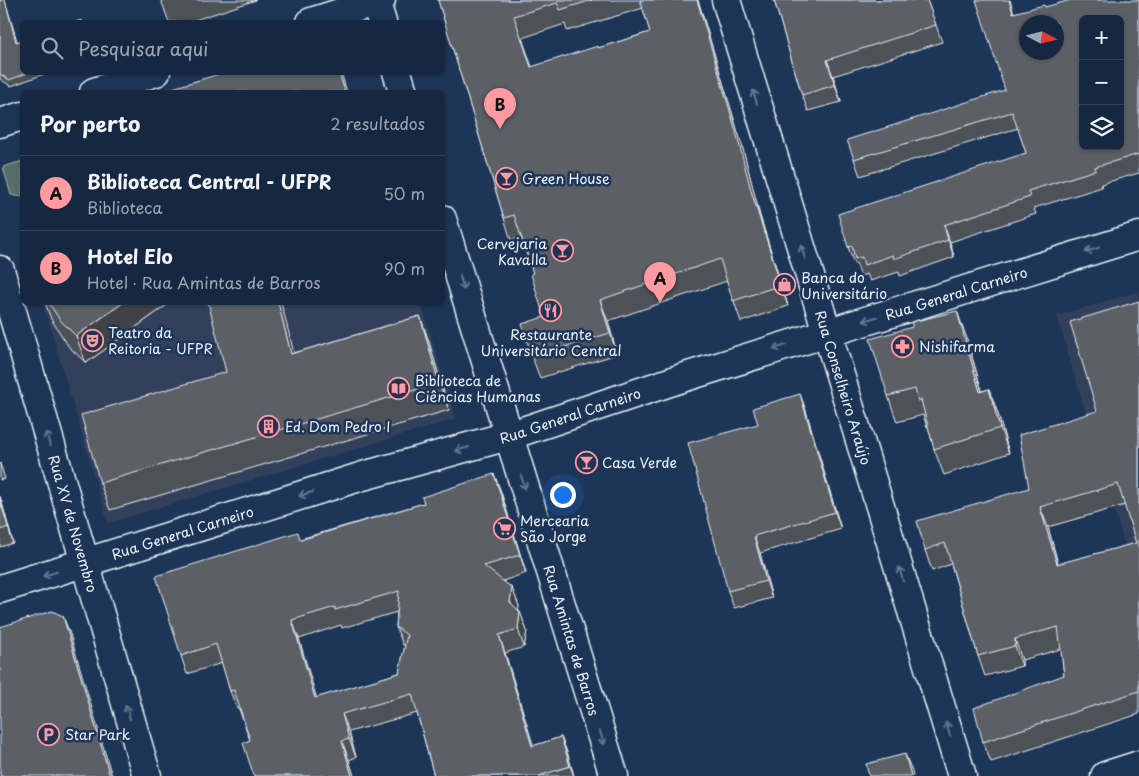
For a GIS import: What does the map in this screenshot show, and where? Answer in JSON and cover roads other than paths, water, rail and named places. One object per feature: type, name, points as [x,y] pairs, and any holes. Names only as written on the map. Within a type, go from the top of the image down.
[{"type":"main road","name":"Rua Conselheiro Araújo","points":[[726,0],[962,776]]},
{"type":"main road","points":[[319,20],[378,6]]},
{"type":"main road","points":[[100,90],[147,75]]},
{"type":"main road","points":[[398,75],[402,90]]},
{"type":"main road","points":[[0,123],[20,117]]},
{"type":"main road","name":"Rua Amintas de Barros","points":[[445,230],[614,776]]},
{"type":"main road","name":"Rua General Carneiro","points":[[0,589],[363,476],[508,436],[827,332],[1139,236]]},
{"type":"main road","name":"Rua XV de Novembro","points":[[0,270],[147,776]]},
{"type":"main road","points":[[1105,776],[1139,766]]},
{"type":"place","name":"Hotel Elo","points":[[500,129]]},
{"type":"place","name":"Green House","points":[[506,178]]},
{"type":"place","name":"Cervejaria Kavalla","points":[[563,251]]},
{"type":"place","name":"Banca do Universitário","points":[[785,285]]},
{"type":"place","name":"Biblioteca Central - UFPR","points":[[660,303]]},
{"type":"place","name":"Restaurante Universitário Central","points":[[551,311]]},
{"type":"place","name":"Teatro da Reitoria - UFPR","points":[[92,340]]},
{"type":"place","name":"Nishifarma","points":[[903,346]]},
{"type":"place","name":"Biblioteca de Ciências Humanas","points":[[399,388]]},
{"type":"place","name":"Ed. Dom Pedro I","points":[[269,426]]},
{"type":"place","name":"Casa Verde","points":[[586,462]]},
{"type":"place","name":"Mercearia São Jorge","points":[[504,528]]},
{"type":"place","name":"Star Park","points":[[49,734]]}]
